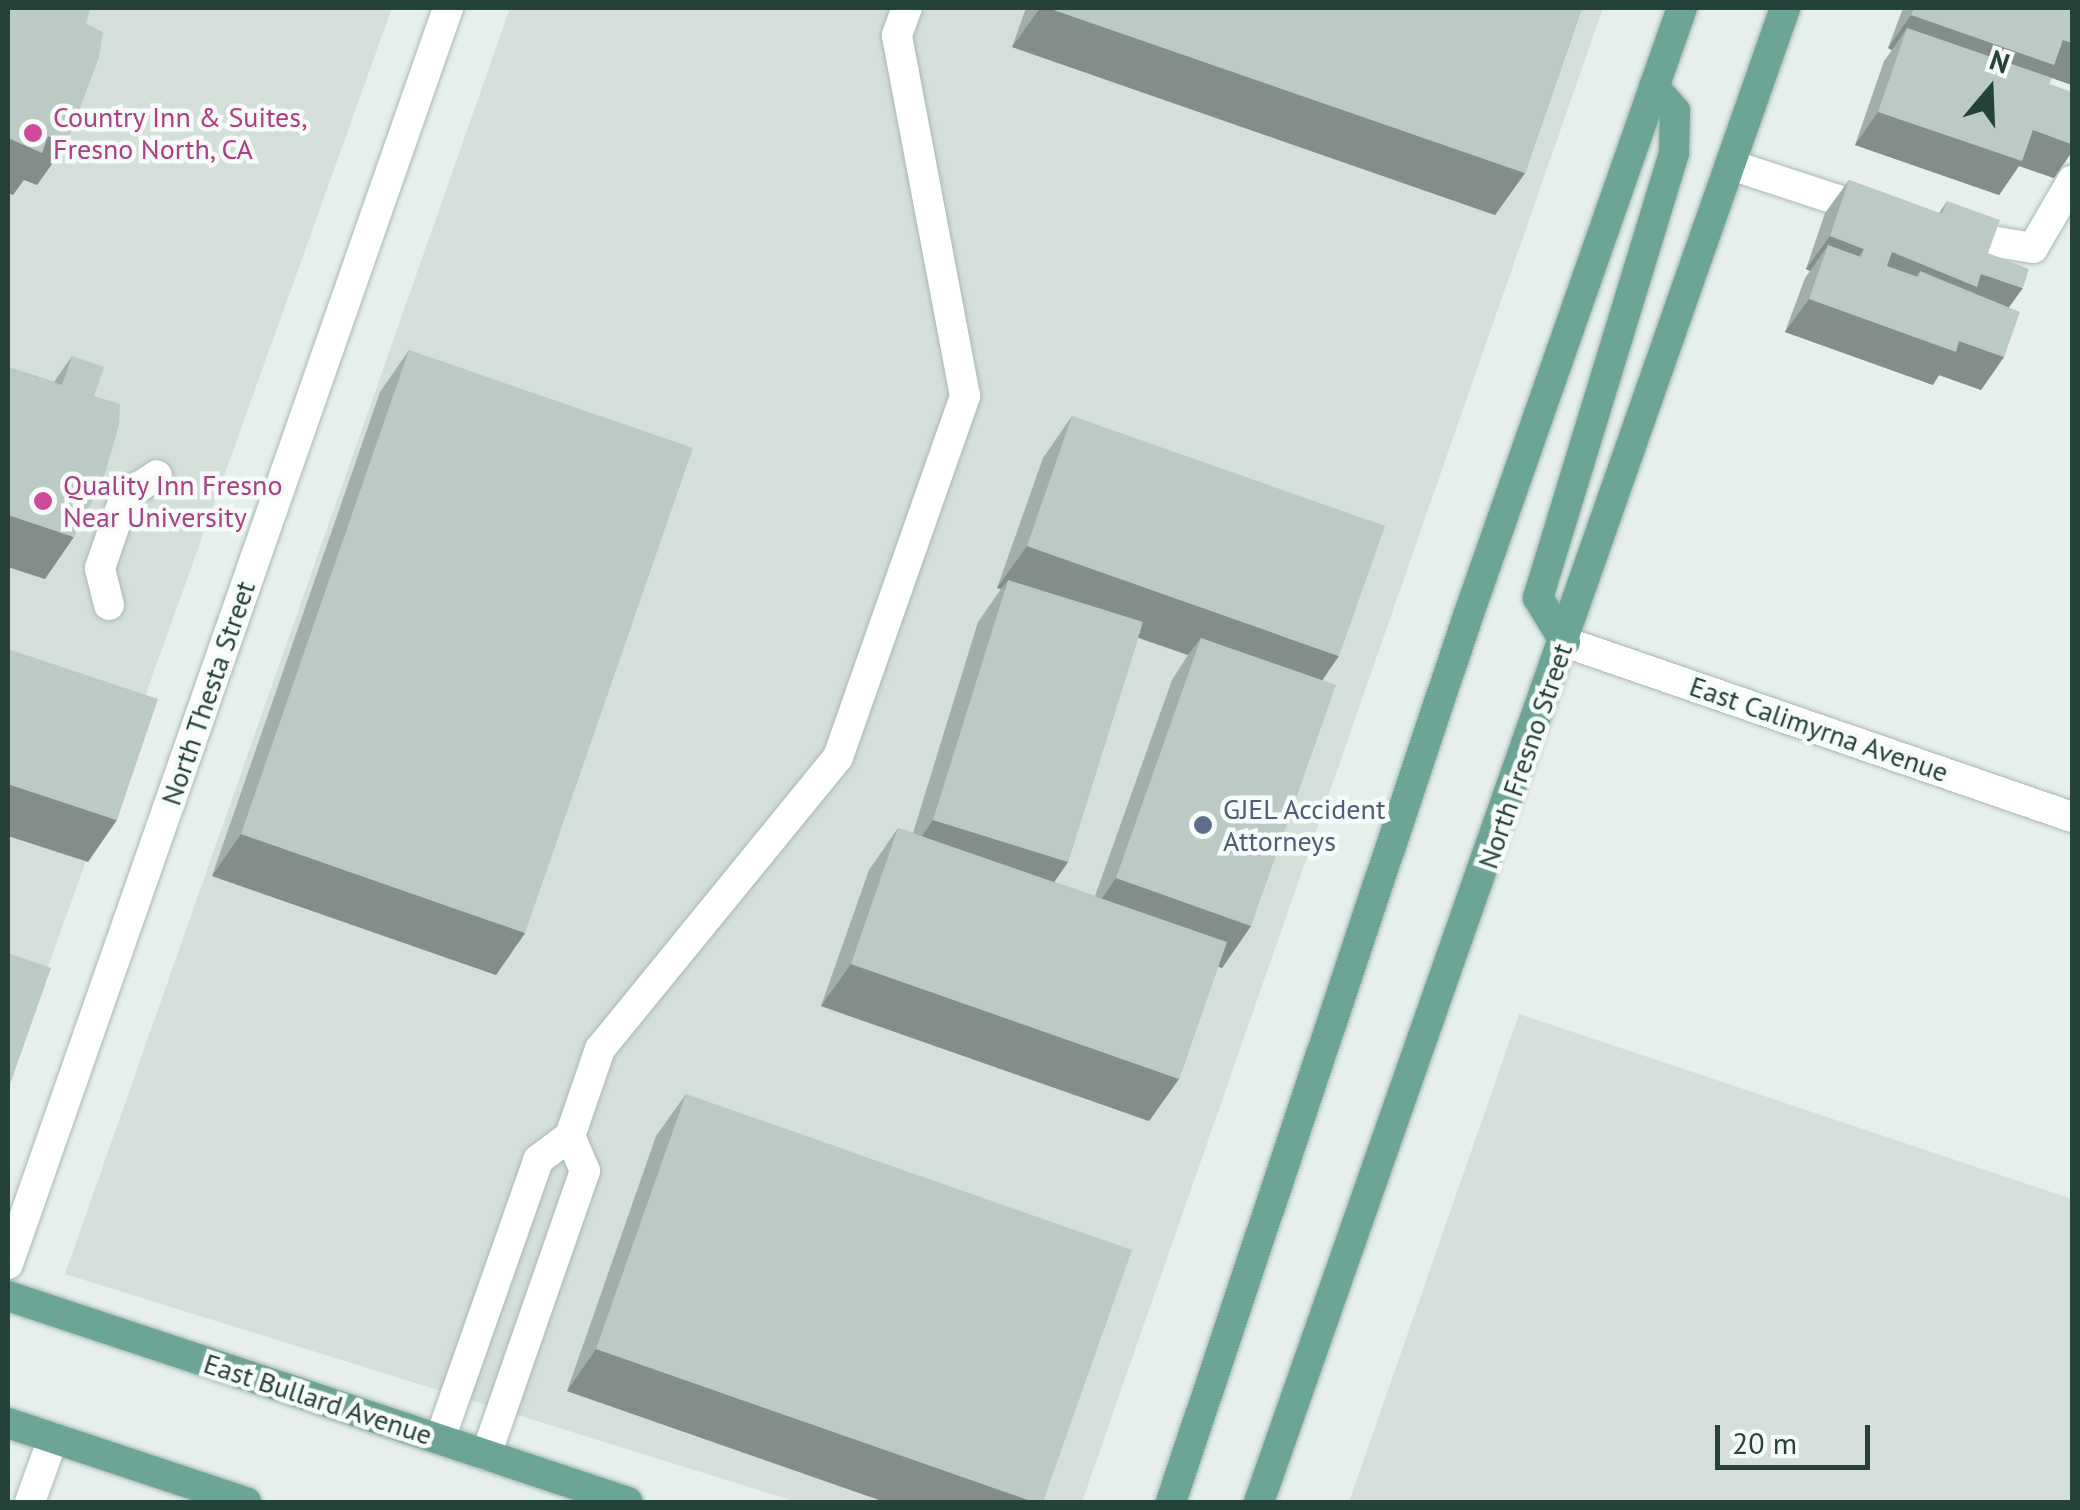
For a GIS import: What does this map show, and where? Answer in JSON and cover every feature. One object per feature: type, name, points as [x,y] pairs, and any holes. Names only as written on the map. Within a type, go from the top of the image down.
[{"type":"main road","points":[[1171,1502],[1455,654],[1682,8]]},
{"type":"main road","name":"North Fresno Street","points":[[1260,1502],[1566,642],[1785,8]]},
{"type":"main road","points":[[1566,642],[1538,598],[1674,153],[1675,111],[1654,87]]},
{"type":"main road","name":"East Bullard Avenue","points":[[8,1296],[628,1502]]},
{"type":"main road","points":[[8,1423],[244,1502]]},
{"type":"street","name":"North Thesta Street","points":[[8,1264],[448,8]]},
{"type":"street","points":[[440,1439],[538,1160],[570,1136],[600,1049],[838,757],[966,396],[896,35],[907,8]]},
{"type":"street","points":[[1730,164],[1907,222],[2033,248],[2072,181]]},
{"type":"street","points":[[109,605],[100,568],[125,496],[156,476]]},
{"type":"street","name":"East Calimyrna Avenue","points":[[1566,642],[2072,817]]},
{"type":"street","points":[[486,1455],[585,1171],[570,1136]]},
{"type":"street","points":[[30,1502],[53,1438]]},
{"type":"shaded area","points":[[8,8],[392,8],[8,1078]]},
{"type":"shaded area","points":[[510,8],[1603,8],[1082,1502],[797,1502],[65,1274]]},
{"type":"shaded area","points":[[1519,1014],[2072,1199],[2072,1502],[1349,1502]]},
{"type":"building","points":[[8,8],[90,8],[86,24],[103,32],[99,57],[67,143],[48,136],[42,153],[8,138]]},
{"type":"building","points":[[1048,8],[1582,8],[1525,173]]},
{"type":"building","points":[[1914,8],[2072,8],[2072,43],[2063,40],[2054,65],[1911,15]]},
{"type":"building","points":[[1907,28],[2052,78],[2049,84],[2072,92],[2072,144],[2033,130],[2022,161],[1878,112]]},
{"type":"building","points":[[1849,180],[1942,214],[1947,201],[2000,220],[1988,253],[2029,269],[2023,288],[1981,274],[1977,287],[1892,252],[1887,266],[1918,277],[1920,271],[2020,312],[2004,357],[1959,341],[1956,352],[1809,299],[1828,245],[1861,257],[1864,249],[1830,236]]},
{"type":"building","points":[[409,350],[693,448],[525,933],[241,834]]},
{"type":"building","points":[[72,356],[104,367],[94,396],[120,404],[119,425],[103,480],[74,537],[8,515],[8,367],[62,385]]},
{"type":"building","points":[[1072,416],[1385,526],[1339,656],[1027,546]]},
{"type":"building","points":[[1008,580],[1143,622],[1068,862],[933,820]]},
{"type":"building","points":[[1201,638],[1336,685],[1251,926],[1116,878]]},
{"type":"building","points":[[8,649],[158,699],[117,820],[8,784]]},
{"type":"building","points":[[898,828],[1227,942],[1179,1079],[851,964]]},
{"type":"building","points":[[8,953],[51,968],[8,1090]]},
{"type":"building","points":[[686,1094],[1132,1250],[1043,1502],[596,1349]]},
{"type":"place","name":"Country Inn & Suites, Fresno North, CA","points":[[33,133]]},
{"type":"place","name":"Quality Inn Fresno Near University","points":[[43,501]]},
{"type":"place","name":"GJEL Accident Attorneys","points":[[1203,825]]}]
